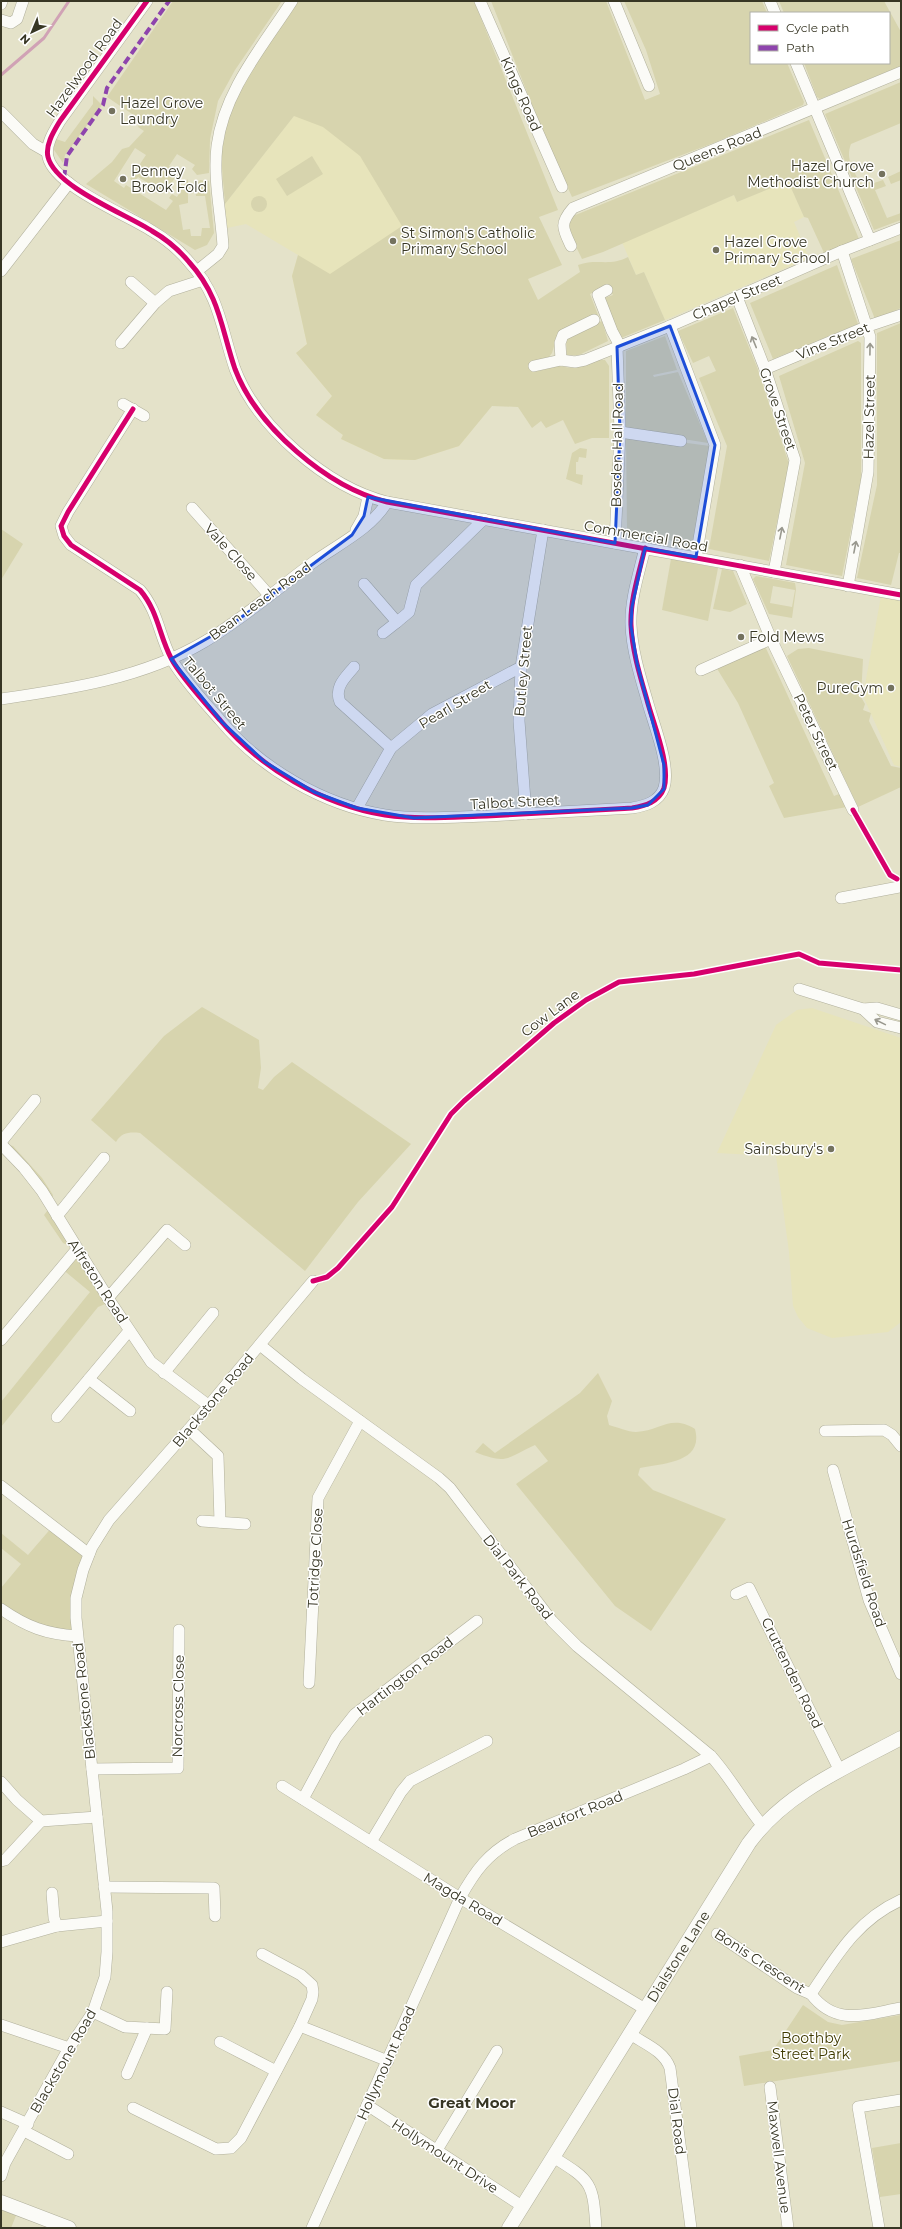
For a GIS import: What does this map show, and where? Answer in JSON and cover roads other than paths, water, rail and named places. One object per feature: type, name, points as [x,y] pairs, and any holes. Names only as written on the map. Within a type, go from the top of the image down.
[{"type":"street","points":[[1,20],[11,23],[17,19],[23,1]]},
{"type":"street","name":"Hazelwood Road","points":[[47,152],[52,134],[60,121],[147,1]]},
{"type":"street","points":[[121,343],[155,303],[169,291],[200,275],[223,246],[217,147],[225,108],[237,86],[292,1]]},
{"type":"street","name":"Kings Road","points":[[480,1],[562,187]]},
{"type":"street","points":[[614,1],[649,86]]},
{"type":"street","points":[[770,1],[775,12]]},
{"type":"street","points":[[796,64],[870,240]]},
{"type":"street","name":"Queens Road","points":[[571,246],[563,227],[565,217],[573,208],[901,72]]},
{"type":"street","points":[[1,112],[33,144],[47,152]]},
{"type":"street","name":"Commercial Road","points":[[47,152],[49,161],[69,183],[98,202],[152,230],[180,252],[200,275],[222,318],[234,367],[251,401],[280,436],[301,455],[348,488],[368,497],[387,502],[901,595]]},
{"type":"street","points":[[1,271],[69,183]]},
{"type":"street","name":"Chapel Street","points":[[534,366],[561,360],[574,362],[585,360],[670,326],[842,251],[901,228]]},
{"type":"street","name":"Hazel Street","points":[[842,251],[868,326],[870,337],[868,472],[848,586]]},
{"type":"street","points":[[131,282],[155,303]]},
{"type":"street","points":[[607,290],[598,295],[618,347]]},
{"type":"street","name":"Grove Street","points":[[737,297],[765,369],[795,460],[774,572]]},
{"type":"street","name":"Vine Street","points":[[765,369],[868,326],[901,315]]},
{"type":"street","points":[[561,360],[560,344],[563,335],[594,320]]},
{"type":"street","points":[[670,326],[715,445],[696,557]]},
{"type":"street","name":"Bosden Hall Road","points":[[615,543],[620,432],[618,347]]},
{"type":"street","points":[[123,404],[144,416]]},
{"type":"street","points":[[133,410],[61,526],[64,536],[71,545],[140,590],[149,600],[156,612],[171,659]]},
{"type":"street","points":[[620,432],[681,442]]},
{"type":"street","name":"Bean Leach Road","points":[[352,535],[364,516],[368,497]]},
{"type":"street","name":"Bean Leach Road","points":[[1,699],[66,689],[117,677],[171,659],[204,642],[231,625],[269,595],[372,521],[387,502]]},
{"type":"street","name":"Vale Close","points":[[192,508],[269,595]]},
{"type":"street","points":[[383,633],[409,612],[416,585],[484,519]]},
{"type":"street","name":"Butley Street","points":[[526,814],[519,721],[521,667],[543,530]]},
{"type":"street","name":"Talbot Street","points":[[171,659],[222,722],[240,741],[265,762],[314,792],[357,808],[384,815],[409,818],[526,814],[632,808],[648,805],[657,799],[664,789],[664,765],[637,663],[631,626],[632,607],[644,548]]},
{"type":"street","name":"Peter Street","points":[[740,565],[771,639],[853,810]]},
{"type":"street","points":[[364,584],[397,622]]},
{"type":"street","points":[[702,670],[771,639]]},
{"type":"street","points":[[354,667],[339,686],[336,694],[340,702],[391,748]]},
{"type":"street","name":"Pearl Street","points":[[357,808],[391,748],[432,714],[521,667]]},
{"type":"street","points":[[841,898],[899,886]]},
{"type":"street","points":[[799,989],[863,1009],[877,1008],[901,1015]]},
{"type":"street","points":[[863,1009],[877,1022],[901,1028]]},
{"type":"street","points":[[1,1143],[36,1100]]},
{"type":"street","name":"Alfreton Road","points":[[1,1143],[34,1181],[108,1298],[152,1362],[164,1373],[208,1405]]},
{"type":"street","points":[[57,1216],[104,1158]]},
{"type":"street","points":[[108,1298],[167,1230],[185,1245]]},
{"type":"street","points":[[1,1340],[77,1249]]},
{"type":"street","name":"Blackstone Road","points":[[1,2176],[5,2163],[69,2048],[93,2012],[105,1977],[107,1921],[77,1636],[76,1598],[89,1554],[109,1520],[189,1429],[313,1280]]},
{"type":"street","points":[[164,1373],[213,1313]]},
{"type":"street","points":[[57,1417],[130,1331]]},
{"type":"street","name":"Dial Park Road","points":[[260,1345],[302,1379],[439,1478],[450,1488],[514,1574],[552,1621],[577,1646],[711,1756],[724,1770],[743,1802],[762,1825]]},
{"type":"street","points":[[90,1379],[130,1411]]},
{"type":"street","name":"Totridge Close","points":[[309,1683],[318,1498],[360,1420]]},
{"type":"street","points":[[189,1429],[218,1456],[220,1522]]},
{"type":"street","points":[[825,1431],[884,1430],[892,1434],[901,1446]]},
{"type":"street","name":"Hurdsfield Road","points":[[833,1470],[870,1600],[901,1674]]},
{"type":"street","points":[[1,1486],[89,1554]]},
{"type":"street","points":[[202,1521],[245,1524]]},
{"type":"street","name":"Cruttenden Road","points":[[736,1594],[749,1588],[840,1771]]},
{"type":"street","points":[[1,1610],[36,1629],[53,1634],[77,1636]]},
{"type":"street","name":"Hartington Road","points":[[303,1799],[336,1738],[355,1714],[478,1621]]},
{"type":"street","name":"Norcross Close","points":[[92,1769],[178,1768],[179,1630]]},
{"type":"street","name":"Dialstone Lane","points":[[509,2228],[749,1843],[762,1825],[788,1802],[840,1771],[901,1738]]},
{"type":"street","points":[[371,1842],[401,1792],[410,1780],[487,1741]]},
{"type":"street","name":"Beaufort Road","points":[[460,1898],[479,1867],[498,1848],[515,1839],[684,1769],[711,1756]]},
{"type":"street","points":[[1,1782],[17,1800],[41,1822]]},
{"type":"street","name":"Magda Road","points":[[282,1786],[460,1898],[645,2009]]},
{"type":"street","points":[[1,1861],[5,1860],[41,1822],[97,1817]]},
{"type":"street","points":[[104,1887],[214,1888],[215,1916]]},
{"type":"street","points":[[52,1893],[54,1918],[57,1926]]},
{"type":"street","name":"Hollymount Road","points":[[312,2228],[460,1898]]},
{"type":"street","name":"Bonis Crescent","points":[[717,1934],[797,1988],[811,1994],[842,1946],[869,1920],[901,1900]]},
{"type":"street","points":[[1,1942],[57,1926],[107,1921]]},
{"type":"street","points":[[133,2108],[145,2118],[216,2149],[231,2148],[241,2138],[300,2026],[312,1999],[312,1986],[301,1975],[262,1954]]},
{"type":"street","points":[[93,2012],[125,2027],[165,2029],[167,1992]]},
{"type":"street","points":[[811,1994],[824,2007],[840,2016],[863,2015],[901,2008]]},
{"type":"street","points":[[1,2025],[69,2048]]},
{"type":"street","points":[[300,2026],[388,2061]]},
{"type":"street","points":[[126,2074],[147,2028]]},
{"type":"street","name":"Dial Road","points":[[630,2034],[662,2054],[667,2059],[670,2068],[691,2228]]},
{"type":"street","points":[[220,2042],[276,2071]]},
{"type":"street","points":[[437,2150],[497,2051]]},
{"type":"street","name":"Maxwell Avenue","points":[[770,2087],[788,2228]]},
{"type":"street","points":[[879,2228],[858,2107],[901,2100]]},
{"type":"street","name":"Hollymount Drive","points":[[367,2105],[522,2206]]},
{"type":"street","points":[[1,2112],[68,2154]]},
{"type":"street","points":[[553,2157],[577,2172],[590,2186],[594,2196],[596,2228]]},
{"type":"street","points":[[1,2202],[69,2228]]},
{"type":"waterway","points":[[1,75],[44,38],[69,1]]},
{"type":"place","name":"Hazel Grove Laundry","points":[[112,111]]},
{"type":"place","name":"Hazel Grove Methodist Church","points":[[882,174]]},
{"type":"place","name":"Penney Brook Fold","points":[[123,179]]},
{"type":"place","name":"St Simon's Catholic Primary School","points":[[393,241]]},
{"type":"place","name":"Hazel Grove Primary School","points":[[716,250]]},
{"type":"place","name":"Fold Mews","points":[[741,637]]},
{"type":"place","name":"PureGym","points":[[891,688]]},
{"type":"place","name":"Sainsbury's","points":[[831,1149]]},
{"type":"district","name":"Great Moor","points":[[472,2103]]},
{"type":"park label","name":"Boothby Street Park","points":[[811,2046]]}]
